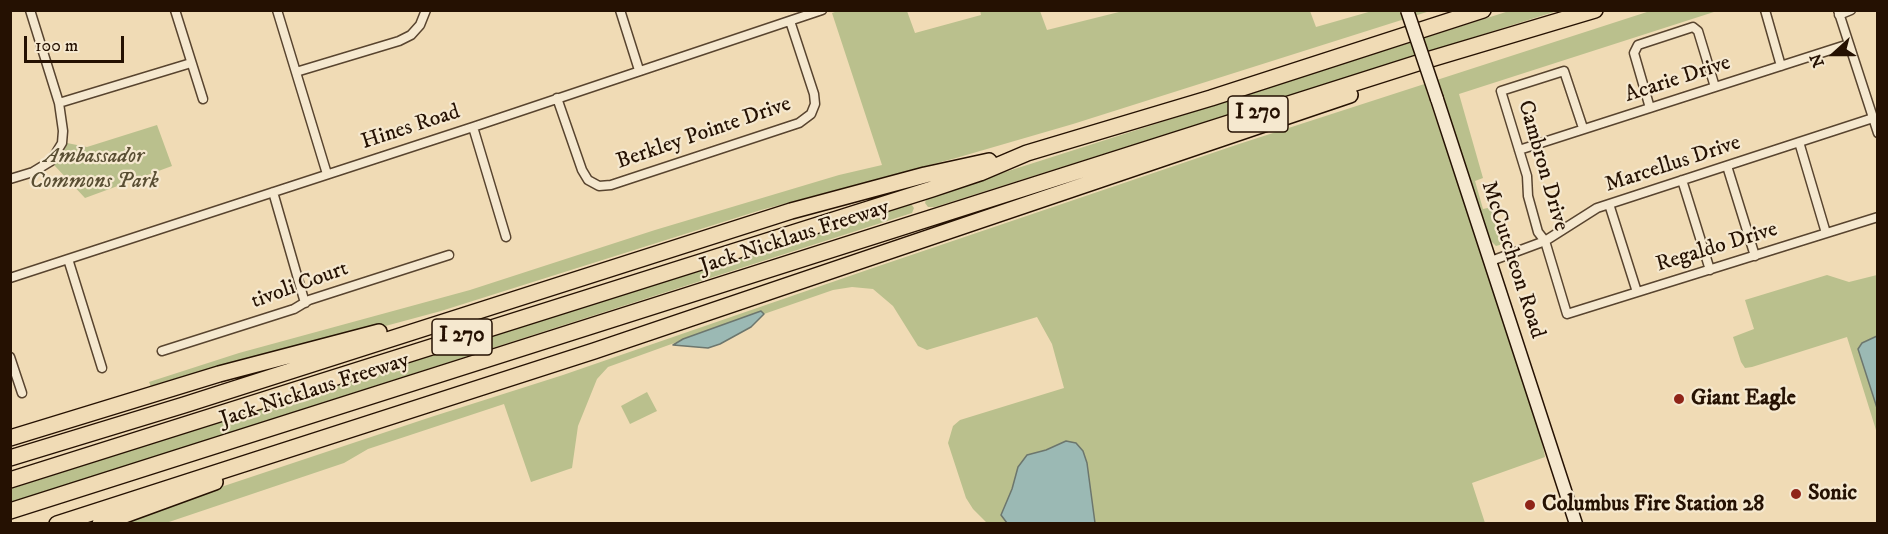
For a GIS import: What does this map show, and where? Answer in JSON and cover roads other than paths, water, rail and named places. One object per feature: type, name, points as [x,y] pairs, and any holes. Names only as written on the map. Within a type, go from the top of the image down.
[{"type":"highway","name":"Jack Nicklaus Freeway","points":[[10,480],[961,179],[1027,153],[1484,10]]},
{"type":"highway","name":"Jack Nicklaus Freeway","points":[[10,511],[1424,61],[1595,10]]},
{"type":"highway","points":[[99,524],[316,444],[1602,10]]},
{"type":"highway","points":[[10,458],[184,405],[791,211],[925,175],[1027,153]]},
{"type":"highway","points":[[10,438],[219,374],[499,304]]},
{"type":"highway","points":[[57,524],[594,351]]},
{"type":"main road","name":"McCutcheon Road","points":[[1407,10],[1576,524]]},
{"type":"street","points":[[10,179],[42,168],[57,153],[62,143],[63,131],[59,103],[30,10]]},
{"type":"street","points":[[175,10],[203,99]]},
{"type":"street","points":[[277,10],[327,174]]},
{"type":"street","points":[[296,72],[399,41],[411,35],[420,25],[426,10]]},
{"type":"street","points":[[620,10],[639,70]]},
{"type":"street","name":"Hines Road","points":[[10,278],[822,10]]},
{"type":"street","points":[[1765,10],[1781,66]]},
{"type":"street","points":[[1851,10],[1838,13],[1878,133]]},
{"type":"street","name":"Berkley Pointe Drive","points":[[557,98],[582,170],[588,180],[599,186],[611,185],[799,123],[811,114],[815,104],[814,94],[790,21]]},
{"type":"street","points":[[1650,108],[1634,54],[1638,45],[1693,27],[1698,31],[1715,87]]},
{"type":"street","name":"Acarie Drive","points":[[1519,150],[1849,44]]},
{"type":"street","points":[[59,103],[191,63]]},
{"type":"street","name":"Cambron Drive","points":[[1567,314],[1545,242],[1538,231],[1528,196],[1527,176],[1501,91],[1564,71],[1583,128]]},
{"type":"street","name":"Marcellus Drive","points":[[1491,261],[1545,242],[1597,208],[1873,118]]},
{"type":"street","points":[[473,127],[506,237]]},
{"type":"street","points":[[1799,142],[1826,233]]},
{"type":"street","points":[[1727,166],[1755,256]]},
{"type":"street","points":[[1682,180],[1710,270]]},
{"type":"street","name":"tivoli Court","points":[[273,192],[304,303]]},
{"type":"street","points":[[1610,204],[1637,292]]},
{"type":"street","name":"Regaldo Drive","points":[[1567,314],[1878,217]]},
{"type":"street","name":"tivoli Court","points":[[162,351],[294,309],[304,303],[449,255]]},
{"type":"street","points":[[68,259],[102,368]]},
{"type":"street","points":[[10,357],[22,393]]},
{"type":"water","points":[[761,311],[764,314],[751,327],[720,344],[708,348],[673,345],[683,339]]},
{"type":"water","points":[[1878,336],[1877,408],[1858,349],[1862,343]]},
{"type":"water","points":[[1066,441],[1076,443],[1083,451],[1087,463],[1095,523],[1007,523],[1001,515],[1018,467],[1027,455]]},
{"type":"place","name":"Giant Eagle","points":[[1679,399]]},
{"type":"place","name":"Sonic","points":[[1796,494]]},
{"type":"place","name":"Columbus Fire Station 28","points":[[1530,505]]},
{"type":"park label","name":"Ambassador Commons Park","points":[[94,170]]}]
